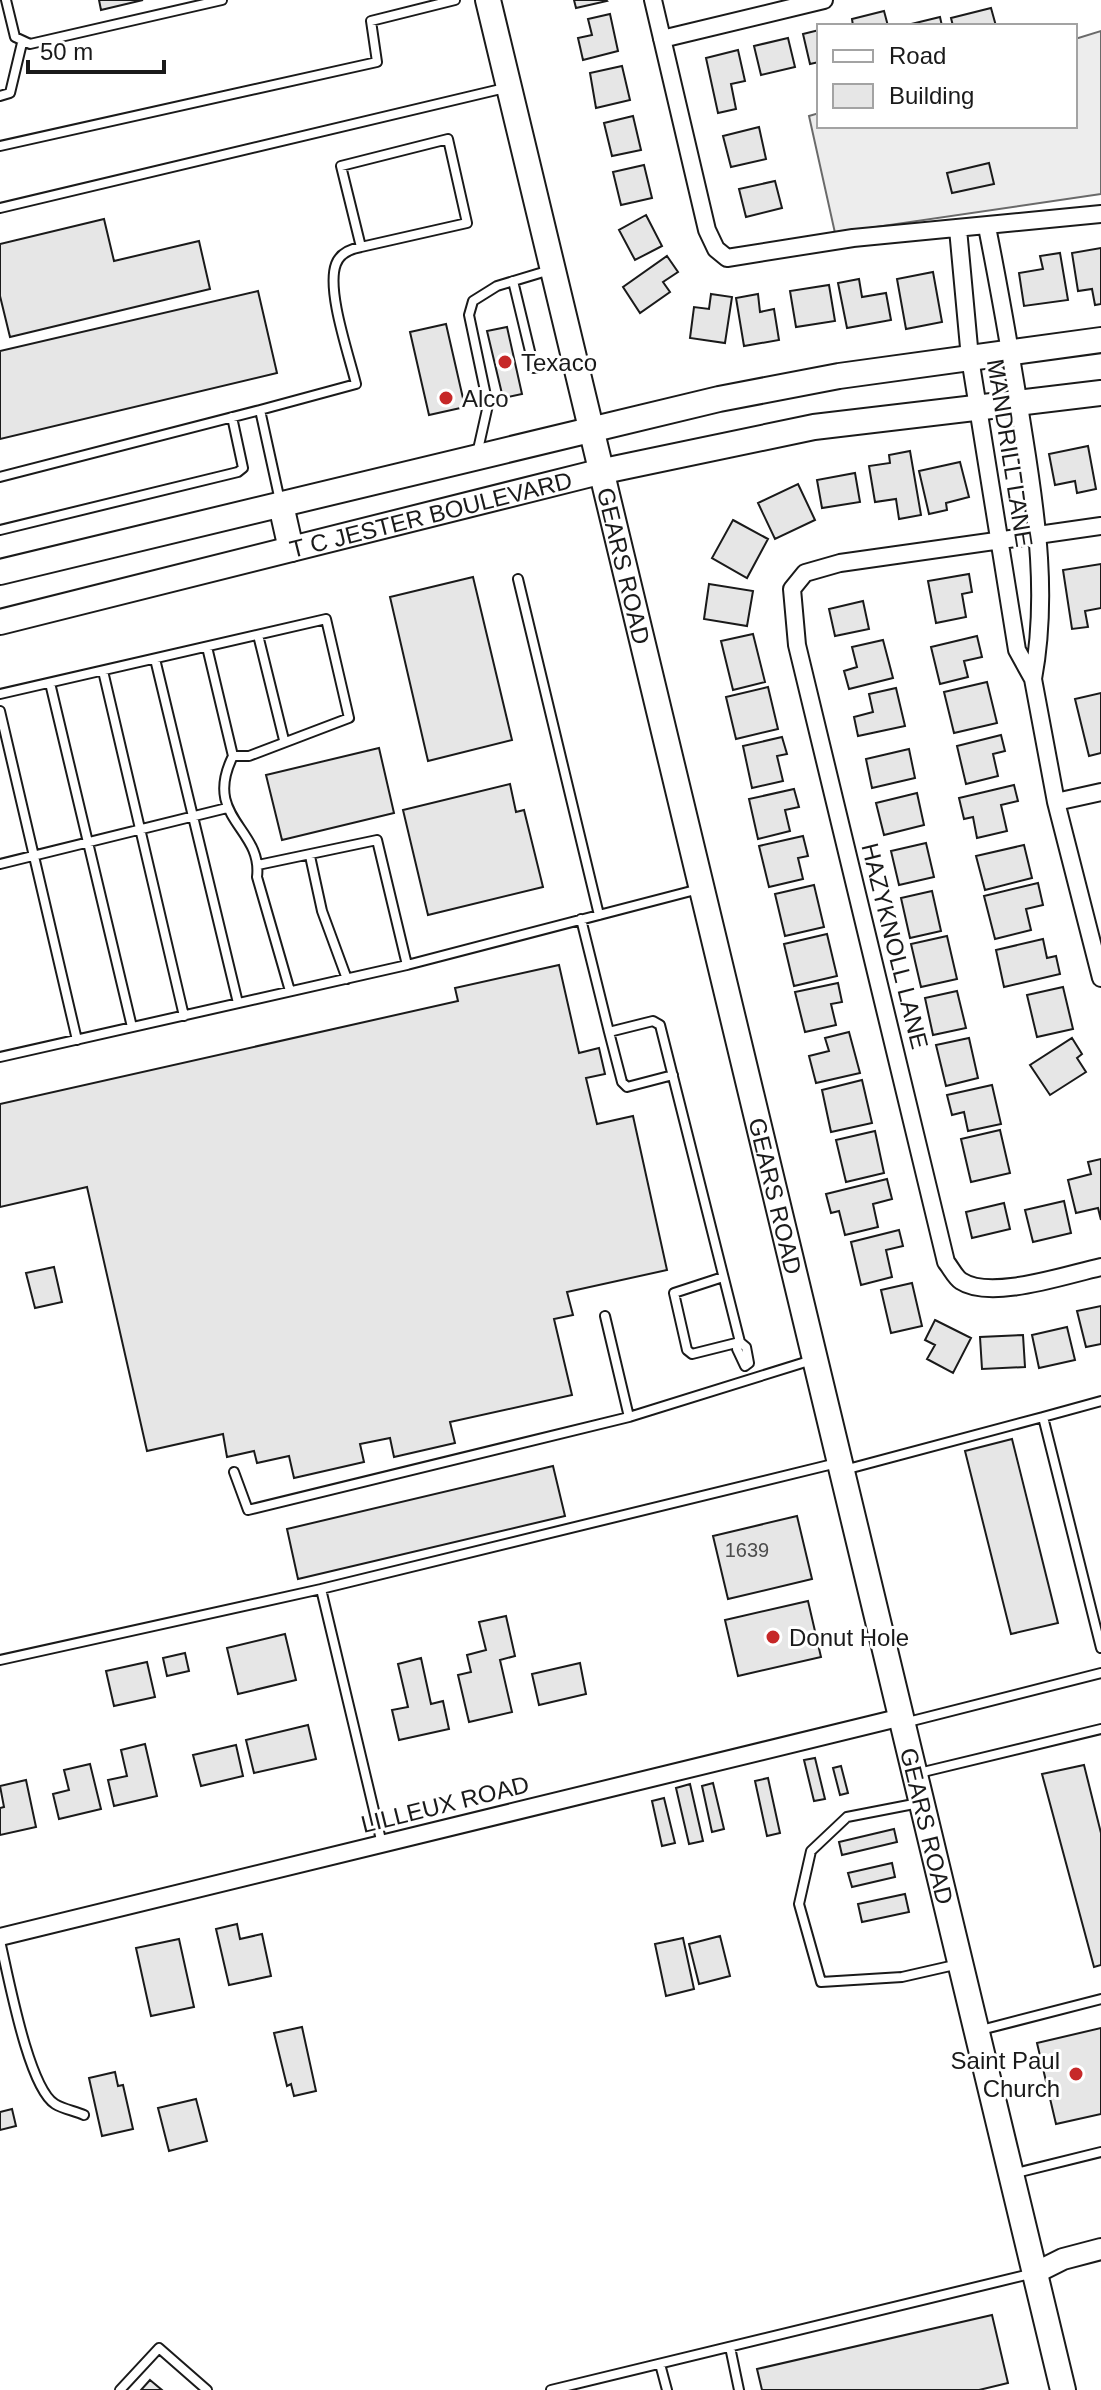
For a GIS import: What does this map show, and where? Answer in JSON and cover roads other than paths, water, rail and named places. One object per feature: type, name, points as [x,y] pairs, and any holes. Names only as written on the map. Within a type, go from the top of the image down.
[{"type":"main road","name":"GEARS ROAD","points":[[488,0],[599,472],[843,1466],[1063,2390]]},
{"type":"main road","name":"T C JESTER BOULEVARD","points":[[0,572],[719,399],[839,376],[1101,340]]},
{"type":"main road","name":"T C JESTER BOULEVARD","points":[[0,622],[599,472],[814,427],[981,410],[1101,393]]},
{"type":"main road","points":[[281,505],[291,549]]},
{"type":"street","points":[[653,0],[707,230],[716,249],[727,258],[853,238],[1101,214]]},
{"type":"street","points":[[662,39],[824,0]]},
{"type":"street","name":"MANDRILL LANE","points":[[987,227],[1012,353],[1039,533],[1041,634],[1033,679]]},
{"type":"street","name":"MANDRILL LANE","points":[[958,229],[970,358],[981,410],[1017,650],[1033,679],[1056,802],[1100,973]]},
{"type":"street","name":"HAZYKNOLL LANE","points":[[1101,526],[998,538],[805,573],[792,589],[793,625],[946,1262],[958,1280],[971,1286],[992,1288],[1022,1285],[1101,1267]]},
{"type":"street","points":[[1056,802],[1101,792]]},
{"type":"street","name":"LILLEUX ROAD","points":[[0,1939],[903,1720]]},
{"type":"street","points":[[1035,2273],[1063,2259],[1101,2249]]},
{"type":"lane","points":[[6,0],[15,37],[22,43],[30,44],[222,0]]},
{"type":"lane","points":[[0,146],[377,62],[371,21],[455,0]]},
{"type":"lane","points":[[0,96],[10,93],[22,43]]},
{"type":"lane","points":[[0,208],[508,87]]},
{"type":"lane","points":[[0,477],[356,384],[332,280],[336,261],[349,249],[361,247],[467,223],[448,139],[341,166],[361,247]]},
{"type":"lane","points":[[477,458],[478,441],[488,416],[488,405],[469,315],[479,295],[551,270]]},
{"type":"lane","points":[[513,281],[534,368],[573,360]]},
{"type":"lane","points":[[260,410],[281,505]]},
{"type":"lane","points":[[0,530],[238,472],[243,468],[232,417]]},
{"type":"lane","points":[[518,579],[599,915]]},
{"type":"lane","points":[[0,694],[326,619],[349,718],[284,740],[249,756],[233,756]]},
{"type":"lane","points":[[258,635],[284,740]]},
{"type":"lane","points":[[207,647],[233,756],[223,778],[227,808],[234,815],[258,865],[257,877],[290,991]]},
{"type":"lane","points":[[155,659],[238,1003]]},
{"type":"lane","points":[[103,671],[184,1016]]},
{"type":"lane","points":[[50,683],[132,1027]]},
{"type":"lane","points":[[0,711],[77,1040]]},
{"type":"lane","points":[[0,864],[227,808]]},
{"type":"lane","points":[[258,865],[377,840],[407,965]]},
{"type":"lane","points":[[310,856],[322,911],[347,979]]},
{"type":"lane","points":[[0,1057],[407,965],[702,888]]},
{"type":"lane","points":[[581,919],[622,1082],[627,1087],[673,1075]]},
{"type":"lane","points":[[609,1032],[653,1021],[660,1025],[740,1342],[737,1349],[749,1382]]},
{"type":"lane","points":[[723,1277],[674,1293],[687,1350],[692,1354],[740,1342]]},
{"type":"lane","points":[[605,1316],[629,1417]]},
{"type":"lane","points":[[234,1472],[248,1510],[629,1417],[816,1359]]},
{"type":"lane","points":[[0,1660],[321,1589],[843,1466],[1101,1401]]},
{"type":"lane","points":[[1043,1417],[1101,1648]]},
{"type":"lane","points":[[321,1589],[382,1844]]},
{"type":"lane","points":[[903,1720],[1101,1673]]},
{"type":"lane","points":[[916,1774],[1101,1729]]},
{"type":"lane","points":[[923,1803],[847,1817],[811,1851],[799,1904],[821,1982],[902,1977],[960,1963]]},
{"type":"lane","points":[[0,1939],[30,2061],[41,2089],[54,2103],[84,2115]]},
{"type":"lane","points":[[976,2031],[1101,1999]]},
{"type":"lane","points":[[1011,2174],[1101,2152]]},
{"type":"lane","points":[[551,2390],[1035,2273]]},
{"type":"lane","points":[[730,2347],[739,2390]]},
{"type":"lane","points":[[120,2390],[159,2348],[207,2390]]},
{"type":"lane","points":[[660,2364],[667,2390]]},
{"type":"place","name":"Texaco","points":[[505,362]]},
{"type":"place","name":"Alco","points":[[446,398]]},
{"type":"place","name":"Donut Hole","points":[[773,1637]]},
{"type":"place","name":"Saint Paul Church","points":[[1076,2074]]}]
